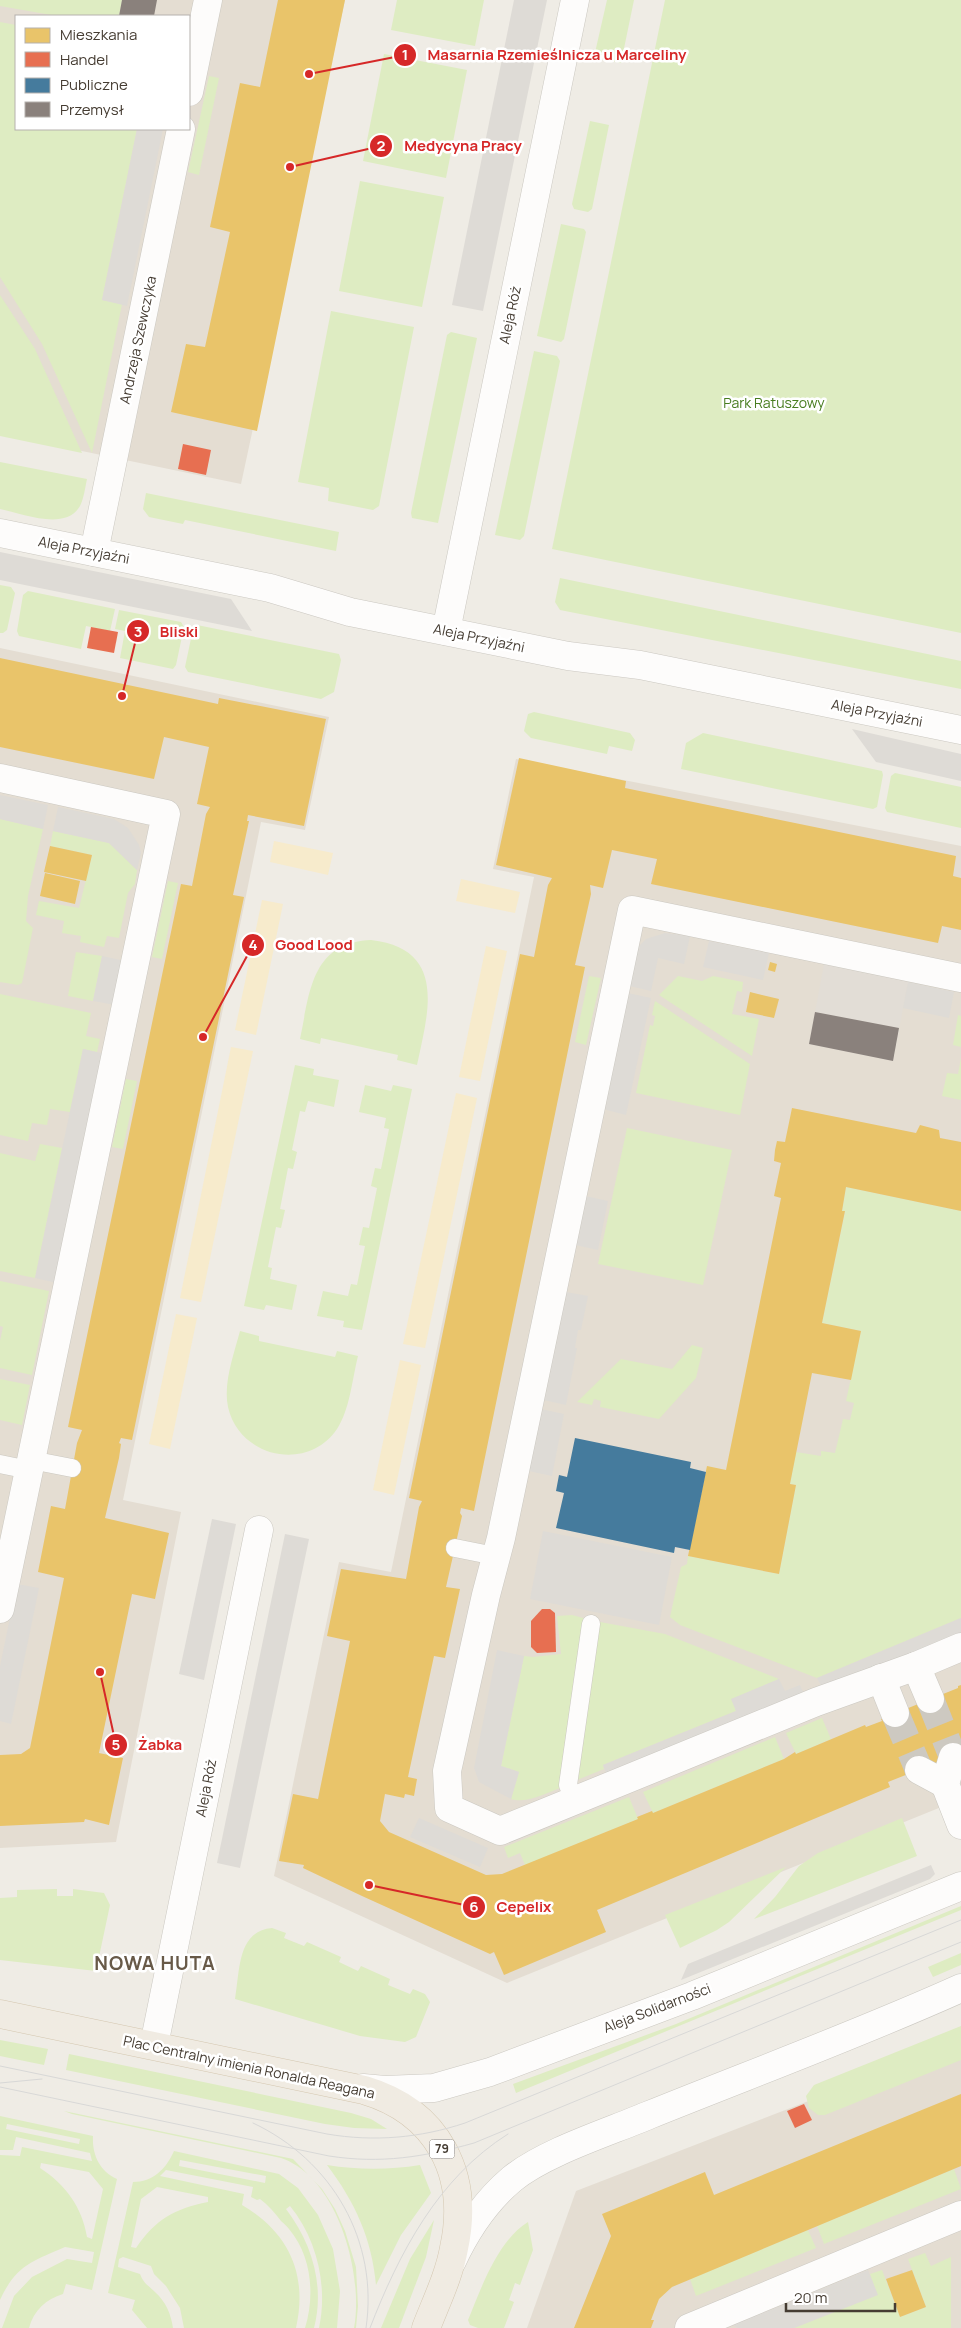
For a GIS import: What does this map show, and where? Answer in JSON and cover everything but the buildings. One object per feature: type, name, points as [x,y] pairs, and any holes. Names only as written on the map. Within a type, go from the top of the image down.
[{"type":"main road","name":"Plac Centralny imienia Ronalda Reagana","points":[[0,2014],[343,2085],[378,2094],[405,2107],[432,2133],[444,2152],[455,2180],[458,2202],[457,2233],[449,2267],[426,2328]]},
{"type":"street","points":[[190,87],[208,0]]},
{"type":"street","name":"Aleja Róż","points":[[446,631],[576,0]]},
{"type":"street","name":"Andrzeja Szewczyka","points":[[94,552],[181,130]]},
{"type":"street","name":"Aleja Przyjaźni","points":[[0,533],[270,588],[350,612],[568,656],[649,667],[961,730]]},
{"type":"street","points":[[0,778],[166,814],[0,1609]]},
{"type":"street","points":[[961,978],[632,910],[502,1531],[448,1771],[449,1808],[500,1831],[816,1702],[916,1666],[961,1647]]},
{"type":"street","name":"Aleja Róż","points":[[154,2045],[259,1530]]},
{"type":"street","points":[[916,1666],[930,1699]]},
{"type":"street","points":[[881,1678],[895,1713]]},
{"type":"street","points":[[952,1757],[945,1784],[961,1826]]},
{"type":"street","points":[[919,1770],[945,1784]]},
{"type":"street","name":"Aleja Solidarności","points":[[343,2085],[385,2090],[417,2090],[434,2088],[490,2072],[692,1996],[961,1886]]},
{"type":"street","points":[[449,2267],[475,2221],[505,2185],[529,2167],[587,2141],[961,1988]]},
{"type":"street","points":[[689,2328],[961,2215]]},
{"type":"lane","points":[[0,1464],[72,1468]]},
{"type":"lane","points":[[455,1548],[495,1556]]},
{"type":"lane","points":[[575,1802],[568,1785],[591,1624]]},
{"type":"shaded area","points":[[0,0],[345,0],[241,484],[0,434]]},
{"type":"shaded area","points":[[514,0],[547,0],[483,311],[452,305]]},
{"type":"shaded area","points":[[137,130],[163,130],[127,306],[102,300]]},
{"type":"shaded area","points":[[0,552],[231,599],[252,631],[0,580]]},
{"type":"shaded area","points":[[0,648],[329,717],[305,830],[261,822],[123,1500],[181,1512],[116,1842],[0,1848]]},
{"type":"shaded area","points":[[852,729],[961,754],[961,781],[876,762]]},
{"type":"shaded area","points":[[516,759],[961,846],[961,1799],[507,1983],[274,1876],[339,1562],[391,1572],[534,877],[493,869]]},
{"type":"shaded area","points":[[0,795],[48,805],[43,829],[0,819]]},
{"type":"shaded area","points":[[58,807],[114,819],[128,828],[139,845],[141,853],[137,870],[109,843],[53,831]]},
{"type":"shaded area","points":[[665,933],[690,936],[684,964],[658,958],[651,991],[625,985],[637,948],[646,939]]},
{"type":"shaded area","points":[[709,941],[769,953],[763,980],[703,967]]},
{"type":"shaded area","points":[[102,956],[125,961],[115,1005],[93,1001]]},
{"type":"shaded area","points":[[824,964],[908,982],[893,1061],[809,1044]]},
{"type":"shaded area","points":[[908,982],[954,992],[949,1018],[903,1008]]},
{"type":"shaded area","points":[[623,992],[651,998],[626,1115],[599,1108]]},
{"type":"shaded area","points":[[83,1049],[105,1054],[57,1283],[35,1278]]},
{"type":"shaded area","points":[[581,1195],[608,1201],[598,1250],[571,1244]]},
{"type":"shaded area","points":[[561,1291],[588,1296],[581,1330],[578,1330],[575,1348],[577,1348],[566,1405],[539,1399]]},
{"type":"shaded area","points":[[536,1408],[564,1414],[552,1476],[524,1470]]},
{"type":"shaded area","points":[[212,1519],[236,1524],[204,1680],[179,1674]]},
{"type":"shaded area","points":[[543,1531],[672,1557],[659,1625],[530,1599]]},
{"type":"shaded area","points":[[285,1534],[309,1539],[240,1868],[217,1863]]},
{"type":"shaded area","points":[[17,1584],[39,1588],[11,1724],[0,1721],[0,1666]]},
{"type":"shaded area","points":[[961,1618],[961,1633],[823,1690],[817,1678]]},
{"type":"shaded area","points":[[497,1650],[524,1656],[501,1766],[519,1772],[511,1799],[479,1782],[474,1768]]},
{"type":"shaded area","points":[[779,1679],[785,1691],[800,1685],[806,1698],[608,1778],[603,1765],[736,1711],[731,1699]]},
{"type":"shaded area","points":[[419,1818],[488,1848],[480,1867],[410,1837]]},
{"type":"shaded area","points":[[931,1865],[935,1874],[930,1879],[681,1980],[688,1964]]},
{"type":"shaded area","points":[[961,2042],[961,2328],[527,2328],[576,2191]]},
{"type":"shaded area","points":[[868,2270],[878,2295],[794,2328],[738,2328],[733,2325]]},
{"type":"green space","points":[[0,0],[122,0],[119,15],[51,15],[0,6]]},
{"type":"green space","points":[[397,0],[484,0],[475,46],[391,30]]},
{"type":"green space","points":[[607,0],[634,0],[621,63],[594,57]]},
{"type":"green space","name":"Park Ratuszowy","points":[[665,0],[961,0],[961,633],[552,549]]},
{"type":"green space","points":[[0,22],[15,25],[15,130],[137,130],[102,300],[122,304],[92,453],[42,344],[0,277]]},
{"type":"green space","points":[[384,54],[467,70],[446,178],[363,161]]},
{"type":"green space","points":[[209,76],[219,78],[199,175],[188,172]]},
{"type":"green space","points":[[590,121],[609,125],[592,209],[588,212],[574,209],[572,204]]},
{"type":"green space","points":[[360,181],[444,197],[422,307],[339,291]]},
{"type":"green space","points":[[561,224],[584,229],[586,232],[564,339],[561,342],[537,336]]},
{"type":"green space","points":[[0,295],[35,349],[82,453],[0,436]]},
{"type":"green space","points":[[331,311],[414,327],[379,506],[373,510],[328,501],[329,488],[298,482]]},
{"type":"green space","points":[[451,332],[477,338],[438,523],[412,518],[411,513],[447,335]]},
{"type":"green space","points":[[534,351],[557,356],[560,361],[524,536],[520,540],[495,535]]},
{"type":"green space","points":[[0,462],[87,479],[80,506],[73,514],[64,518],[54,519],[31,517],[0,509]]},
{"type":"green space","points":[[146,493],[339,532],[336,551],[185,520],[183,524],[149,517],[143,509]]},
{"type":"green space","points":[[560,578],[961,661],[961,689],[560,610],[555,602]]},
{"type":"green space","points":[[0,585],[11,587],[15,593],[7,630],[3,633],[0,633]]},
{"type":"green space","points":[[28,591],[115,609],[110,631],[86,626],[81,649],[19,636],[17,631],[23,595]]},
{"type":"green space","points":[[119,610],[181,622],[184,627],[176,665],[173,669],[120,658],[125,631],[115,629]]},
{"type":"green space","points":[[197,625],[339,654],[341,660],[334,692],[321,699],[188,672],[185,667],[193,629]]},
{"type":"green space","points":[[534,712],[630,733],[635,740],[632,751],[609,746],[607,754],[531,738],[524,731],[528,714]]},
{"type":"green space","points":[[703,733],[882,771],[883,775],[877,807],[873,809],[681,769],[686,743]]},
{"type":"green space","points":[[895,773],[961,787],[961,828],[887,812],[885,808],[891,776]]},
{"type":"green space","points":[[0,819],[43,829],[28,896],[26,921],[33,928],[22,983],[18,985],[0,982]]},
{"type":"green space","points":[[53,831],[109,843],[137,870],[135,884],[128,893],[119,938],[107,936],[104,947],[80,942],[81,936],[62,933],[64,921],[36,915],[39,901],[79,908],[92,855],[50,846]]},
{"type":"green space","points":[[168,881],[178,883],[162,959],[152,957]]},
{"type":"green space","points":[[371,940],[396,946],[412,956],[422,970],[427,986],[428,1005],[417,1065],[397,1060],[398,1055],[321,1038],[320,1044],[300,1039],[311,988],[325,960],[336,950],[351,943]]},
{"type":"green space","points":[[76,952],[102,956],[93,1001],[68,996]]},
{"type":"green space","points":[[589,976],[601,978],[586,1045],[575,1042]]},
{"type":"green space","points":[[678,976],[702,981],[713,976],[743,982],[742,992],[737,991],[732,1014],[759,1019],[752,1056],[659,995]]},
{"type":"green space","points":[[0,994],[91,1013],[86,1036],[100,1039],[97,1052],[83,1049],[70,1112],[50,1109],[47,1125],[32,1123],[28,1141],[0,1135]]},
{"type":"green space","points":[[655,1001],[750,1064],[740,1115],[636,1093],[650,1025],[653,1026],[655,1016],[652,1015]]},
{"type":"green space","points":[[958,1015],[961,1016],[961,1047],[953,1045]]},
{"type":"green space","points":[[961,1058],[961,1100],[942,1096],[947,1073],[958,1074]]},
{"type":"green space","points":[[295,1065],[314,1069],[313,1075],[339,1080],[334,1107],[308,1101],[305,1112],[300,1111],[292,1150],[297,1152],[293,1169],[288,1168],[280,1209],[285,1210],[281,1228],[276,1227],[268,1267],[272,1268],[270,1279],[297,1285],[292,1310],[266,1305],[264,1310],[244,1306]]},
{"type":"green space","points":[[126,1079],[137,1081],[123,1149],[112,1147]]},
{"type":"green space","points":[[365,1085],[391,1091],[393,1085],[412,1089],[362,1330],[343,1327],[344,1321],[317,1316],[323,1291],[348,1296],[351,1284],[357,1285],[365,1246],[359,1245],[363,1227],[369,1228],[377,1188],[371,1186],[375,1168],[381,1169],[389,1129],[384,1128],[386,1118],[359,1112]]},
{"type":"green space","points":[[627,1128],[732,1150],[703,1285],[598,1264]]},
{"type":"green space","points":[[40,1144],[62,1148],[35,1278],[0,1271],[0,1153],[35,1161]]},
{"type":"green space","points":[[846,1187],[961,1211],[961,1618],[817,1678],[680,1625],[670,1617],[681,1567],[687,1564],[688,1556],[779,1574],[796,1485],[790,1484],[796,1452],[821,1456],[821,1451],[835,1453],[843,1419],[850,1420],[854,1403],[846,1401],[861,1331],[822,1323],[845,1212],[842,1211]]},
{"type":"green space","points":[[0,1281],[49,1291],[32,1375],[0,1368],[0,1341],[3,1327],[0,1326]]},
{"type":"green space","points":[[240,1331],[259,1336],[259,1341],[335,1357],[337,1351],[358,1356],[345,1413],[337,1429],[324,1443],[309,1451],[292,1455],[275,1453],[259,1448],[245,1438],[235,1424],[228,1407],[227,1398],[230,1369]]},
{"type":"green space","points":[[692,1345],[703,1348],[696,1378],[659,1419],[600,1407],[601,1401],[594,1399],[592,1405],[577,1402],[621,1359],[672,1369]]},
{"type":"green space","points":[[0,1379],[30,1385],[22,1425],[0,1420]]},
{"type":"green space","points":[[572,1615],[587,1619],[560,1788],[529,1799],[511,1799],[519,1772],[501,1766],[524,1656],[561,1654],[557,1616]]},
{"type":"green space","points":[[600,1622],[665,1634],[779,1679],[732,1699],[736,1711],[603,1765],[604,1769],[577,1780]]},
{"type":"green space","points":[[822,1718],[831,1739],[796,1754],[786,1733]]},
{"type":"green space","points":[[775,1737],[784,1759],[653,1813],[643,1792]]},
{"type":"green space","points":[[629,1797],[638,1819],[525,1865],[520,1853],[508,1858],[504,1847]]},
{"type":"green space","points":[[902,1818],[917,1856],[754,1919],[775,1897],[799,1866],[818,1853]]},
{"type":"green space","points":[[786,1867],[729,1922],[680,1948],[665,1915]]},
{"type":"green space","points":[[57,1889],[57,1896],[73,1896],[73,1889],[104,1893],[110,1905],[96,1971],[0,1960],[0,1898],[17,1897],[17,1890]]},
{"type":"green space","points":[[961,1906],[961,1910],[516,2093],[513,2084],[676,2024]]},
{"type":"green space","points":[[272,1928],[286,1933],[284,1938],[304,1946],[307,1942],[341,1957],[339,1962],[358,1971],[361,1966],[390,1979],[388,1985],[410,1994],[413,1989],[425,1994],[430,2002],[416,2037],[405,2042],[360,2036],[235,1999],[242,1954],[246,1944],[252,1936]]},
{"type":"green space","points":[[961,1953],[961,1965],[933,1977],[928,1967]]},
{"type":"green space","points":[[961,2026],[961,2060],[825,2115],[818,2115],[809,2108],[806,2096],[814,2085]]},
{"type":"green space","points":[[0,2040],[48,2049],[44,2065],[0,2056]]},
{"type":"green space","points":[[69,2054],[351,2113],[371,2119],[387,2129],[354,2128],[325,2124],[66,2070]]},
{"type":"green space","points":[[64,2111],[293,2159],[322,2189],[335,2209],[345,2231],[356,2267],[358,2306],[356,2328],[354,2328],[356,2306],[355,2282],[343,2230],[332,2206],[318,2185],[301,2169],[281,2158]]},
{"type":"green space","points":[[0,2116],[93,2136],[95,2155],[101,2167],[117,2179],[92,2290],[66,2284],[63,2294],[41,2306],[29,2328],[2,2328],[14,2296],[32,2277],[67,2259],[92,2263],[94,2252],[65,2247],[35,2261],[26,2266],[12,2279],[0,2300],[0,2155],[20,2156],[22,2147],[92,2161],[90,2153],[16,2137],[13,2150],[0,2150]],"holes":[[[7,2124],[80,2139],[79,2144],[6,2129]],[[41,2163],[89,2172],[103,2189],[92,2239],[87,2237],[77,2206],[65,2189],[40,2168]]]},
{"type":"green space","points":[[174,2151],[279,2174],[298,2188],[318,2215],[333,2249],[340,2291],[337,2328],[319,2328],[322,2296],[318,2264],[307,2233],[290,2206],[286,2209],[303,2236],[314,2266],[317,2281],[317,2312],[314,2328],[305,2328],[310,2303],[310,2290],[307,2264],[303,2251],[288,2228],[271,2209],[260,2199],[257,2200],[251,2197],[253,2187],[166,2170],[160,2176],[244,2194],[242,2205],[272,2228],[283,2242],[297,2273],[299,2308],[296,2328],[184,2328],[180,2308],[166,2286],[154,2274],[151,2266],[123,2257],[119,2259],[118,2267],[140,2274],[165,2304],[173,2328],[147,2328],[132,2310],[135,2300],[108,2293],[133,2182],[153,2177],[163,2169]],"holes":[[[180,2160],[266,2176],[265,2183],[179,2166]],[[157,2187],[208,2197],[208,2202],[185,2208],[167,2217],[151,2230],[136,2248],[131,2247],[141,2199]]]},
{"type":"green space","points":[[327,2165],[373,2169],[420,2165],[431,2193],[401,2235],[376,2285],[371,2252],[361,2222],[346,2193]]},
{"type":"green space","points":[[954,2169],[961,2189],[824,2244],[817,2226]]},
{"type":"green space","points":[[434,2220],[426,2257],[399,2328],[381,2328],[410,2259]]},
{"type":"green space","points":[[528,2222],[533,2250],[520,2285],[515,2283],[509,2300],[514,2302],[504,2328],[478,2328],[470,2325],[468,2320],[491,2266],[507,2241]]},
{"type":"green space","points":[[808,2230],[816,2248],[696,2296],[690,2279]]},
{"type":"green space","points":[[925,2253],[931,2266],[951,2257],[951,2328],[794,2328],[877,2295],[870,2274],[882,2270],[900,2317],[926,2307],[908,2259]]},
{"type":"sand","points":[[274,841],[333,853],[328,875],[270,862]]},
{"type":"sand","points":[[461,879],[520,892],[515,913],[456,901]]},
{"type":"sand","points":[[262,900],[283,904],[256,1035],[235,1030]]},
{"type":"sand","points":[[486,946],[507,951],[480,1081],[459,1077]]},
{"type":"sand","points":[[231,1047],[253,1051],[201,1302],[180,1298]]},
{"type":"sand","points":[[456,1093],[477,1098],[425,1348],[403,1344]]},
{"type":"sand","points":[[176,1314],[197,1318],[170,1449],[149,1444]]},
{"type":"sand","points":[[400,1360],[421,1365],[394,1495],[373,1490]]},
{"type":"tunnel","points":[[930,1699],[953,1757]]},
{"type":"tunnel","points":[[895,1713],[919,1770]]},
{"type":"tram line","points":[[0,2066],[327,2134],[362,2138],[414,2135],[465,2123],[961,1920]]},
{"type":"tram line","points":[[0,2087],[329,2156],[367,2159],[402,2158],[474,2143],[961,1942]]},
{"type":"tram line","points":[[0,2083],[42,2079]]},
{"type":"tram line","points":[[253,2123],[281,2139],[306,2158],[327,2181],[344,2207],[357,2235],[365,2264],[368,2296],[366,2328]]},
{"type":"tram line","points":[[370,2328],[381,2300],[408,2245],[441,2195],[461,2172],[483,2152],[508,2134]]},
{"type":"place","name":"Masarnia Rzemieślnicza u Marceliny","points":[[309,74]]},
{"type":"place","name":"Medycyna Pracy","points":[[290,167]]},
{"type":"place","name":"Bliski","points":[[122,696]]},
{"type":"place","name":"Good Lood","points":[[203,1037]]},
{"type":"place","name":"Żabka","points":[[100,1672]]},
{"type":"place","name":"Cepelix","points":[[369,1885]]},
{"type":"district","name":"NOWA HUTA","points":[[155,1963]]}]
